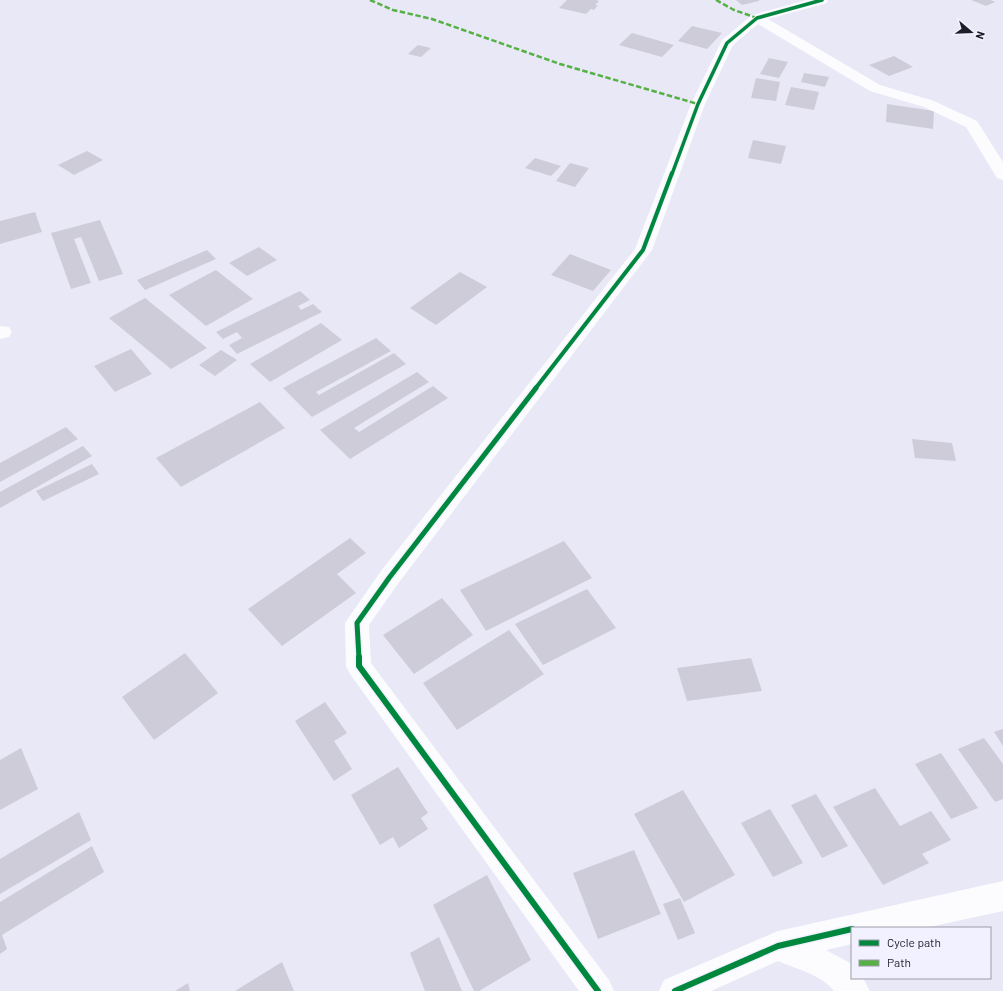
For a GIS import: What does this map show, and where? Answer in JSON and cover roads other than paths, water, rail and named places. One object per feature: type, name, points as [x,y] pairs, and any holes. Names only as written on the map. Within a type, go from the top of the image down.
[{"type":"street","points":[[598,991],[359,666],[357,623],[389,578],[643,250],[698,104],[727,43],[757,18],[822,0]]},
{"type":"street","points":[[757,18],[875,88],[929,104],[972,124],[1003,175]]},
{"type":"street","points":[[863,927],[1003,896]]},
{"type":"street","points":[[675,991],[778,946],[851,929]]},
{"type":"street","points":[[778,946],[830,968],[841,975],[854,991]]}]
